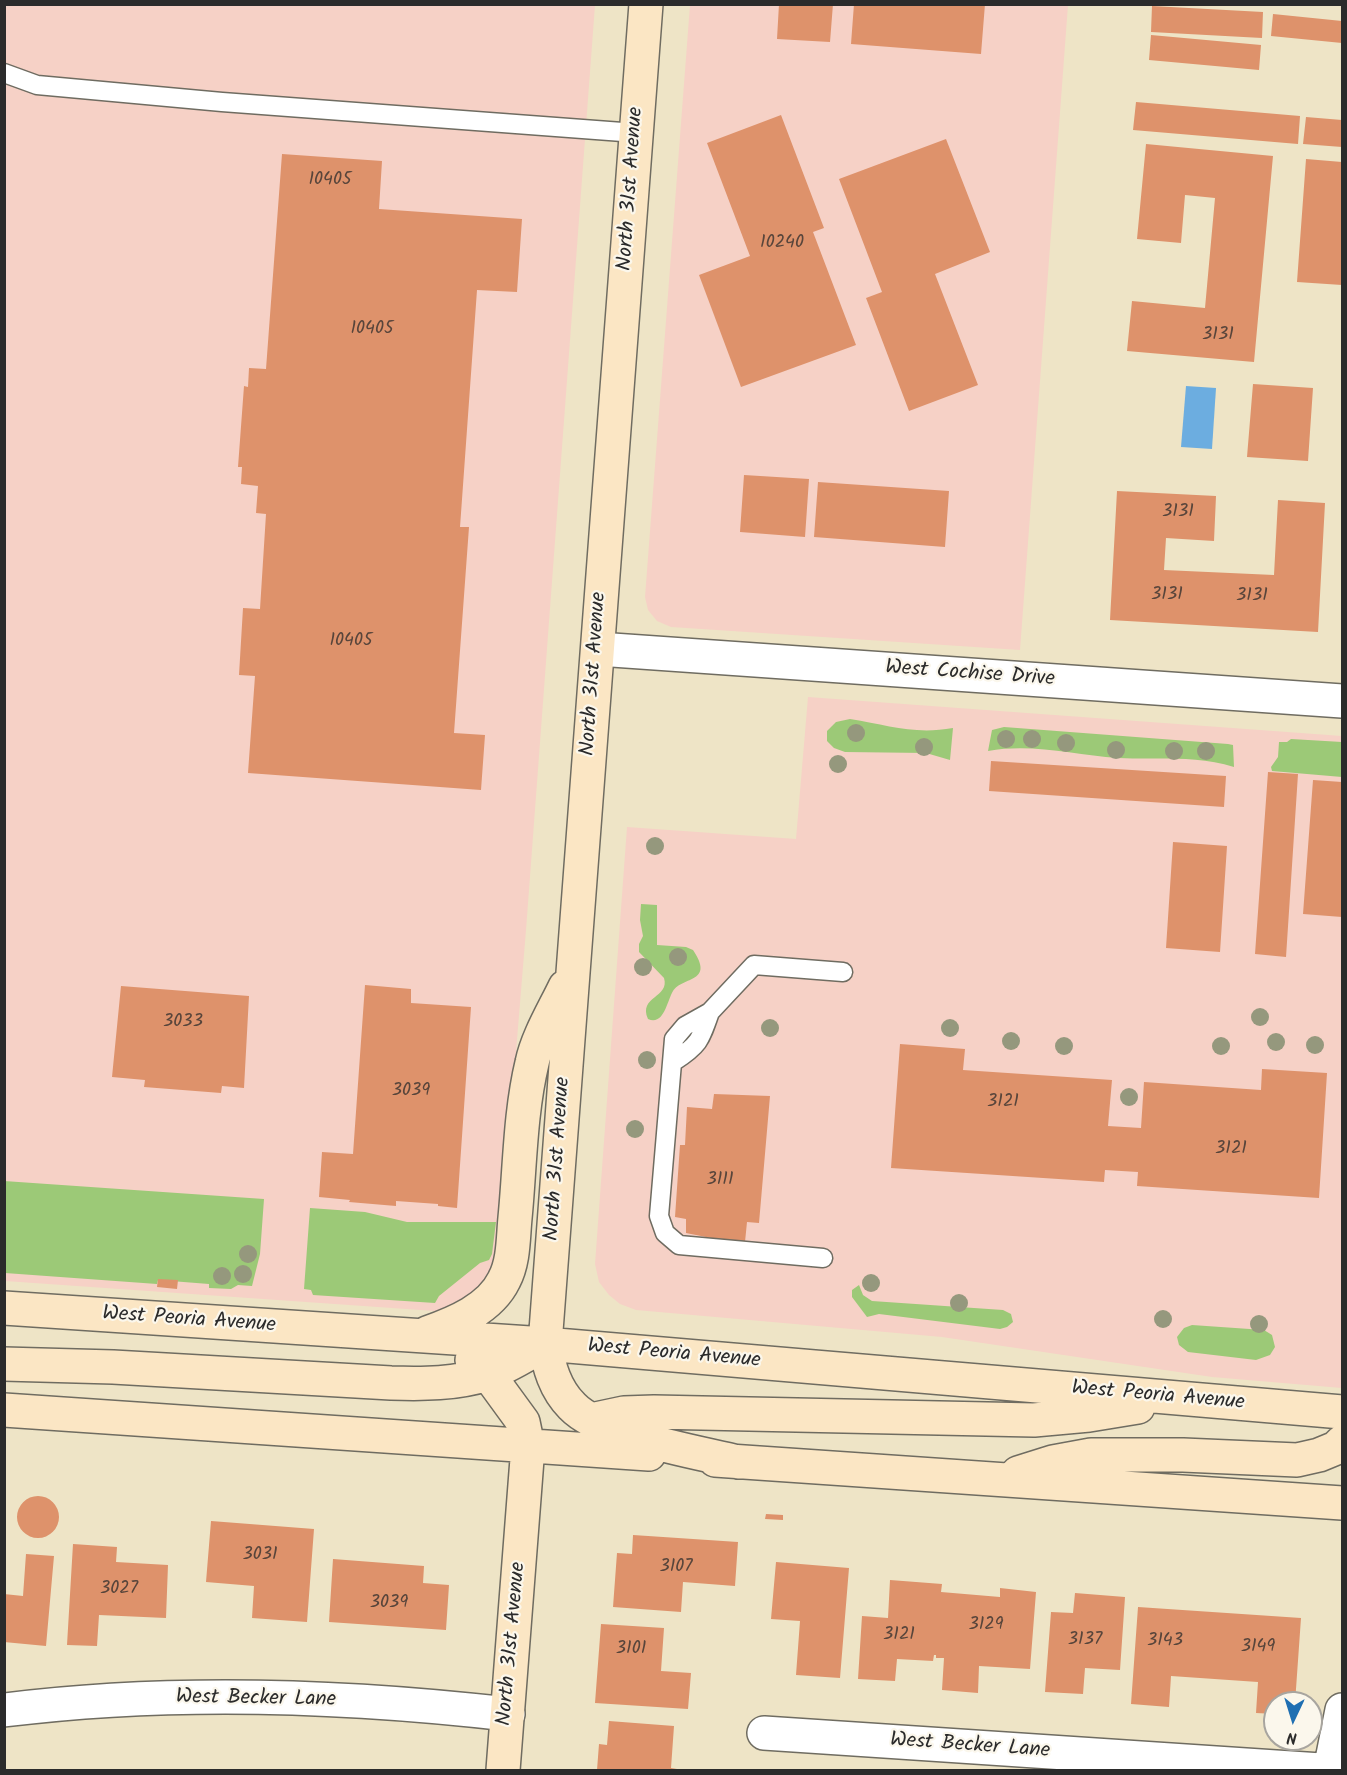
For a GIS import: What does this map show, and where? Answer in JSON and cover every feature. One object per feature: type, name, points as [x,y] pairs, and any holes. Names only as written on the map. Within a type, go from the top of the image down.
[{"type":"main road","name":"North 31st Avenue","points":[[646,4],[545,1344],[549,1368],[560,1390],[573,1407],[592,1420],[654,1442],[738,1462]]},
{"type":"main road","points":[[419,1335],[448,1326],[474,1312],[492,1298],[504,1280],[512,1256],[525,1111],[532,1061],[574,970]]},
{"type":"main road","name":"West Peoria Avenue","points":[[4,1308],[545,1344],[1342,1412]]},
{"type":"main road","points":[[419,1335],[451,1347],[488,1374],[523,1422],[528,1446]]},
{"type":"main road","points":[[4,1364],[113,1367],[391,1383],[453,1382],[488,1374],[545,1344]]},
{"type":"main road","points":[[528,1446],[592,1420],[624,1413],[1034,1420],[1089,1415],[1183,1399]]},
{"type":"main road","points":[[4,1410],[584,1448],[738,1462],[1342,1503]]},
{"type":"main road","points":[[999,1479],[1053,1462],[1092,1455],[1183,1455],[1297,1460],[1319,1455],[1342,1443]]},
{"type":"main road","name":"North 31st Avenue","points":[[503,1770],[528,1446]]},
{"type":"street","name":"West Cochise Drive","points":[[598,649],[1342,701]]},
{"type":"street","name":"West Becker Lane","points":[[4,1710],[153,1698],[280,1697],[449,1707],[508,1714]]},
{"type":"street","points":[[1330,1770],[1342,1710]]},
{"type":"street","name":"West Becker Lane","points":[[764,1733],[1321,1770]]},
{"type":"lane","points":[[4,73],[37,85],[222,102],[636,133]]},
{"type":"lane","points":[[823,1258],[679,1245],[665,1233],[659,1216],[669,1079],[673,1062],[692,1049],[700,1039],[710,1012],[754,965],[843,972]]},
{"type":"shaded area","points":[[4,5],[595,5],[500,1247],[495,1266],[474,1294],[455,1307],[435,1311],[5,1281]]},
{"type":"shaded area","points":[[690,5],[1068,5],[1020,650],[671,627],[657,621],[648,610],[645,597]]},
{"type":"shaded area","points":[[808,697],[1342,736],[1342,1388],[1212,1377],[942,1337],[636,1310],[620,1304],[609,1295],[599,1282],[595,1264],[627,827],[796,839]]},
{"type":"green space","points":[[850,719],[913,730],[953,728],[950,760],[926,753],[845,752],[834,748],[827,741],[827,731],[836,722]]},
{"type":"green space","points":[[1004,727],[1228,744],[1233,745],[1234,767],[1191,759],[1118,758],[1021,748],[988,751],[992,730]]},
{"type":"green space","points":[[1291,739],[1342,742],[1342,777],[1272,771],[1271,767],[1278,757],[1279,742],[1287,742]]},
{"type":"green space","points":[[641,904],[657,905],[657,945],[686,947],[693,950],[701,968],[699,974],[673,991],[661,1016],[653,1020],[648,1019],[647,1006],[665,985],[664,978],[639,952],[639,944],[643,936],[640,920]]},
{"type":"green space","points":[[4,1181],[264,1199],[260,1254],[252,1286],[238,1285],[231,1289],[209,1288],[209,1284],[158,1280],[157,1284],[5,1273]]},
{"type":"green space","points":[[310,1208],[365,1212],[407,1222],[496,1222],[492,1254],[489,1260],[480,1263],[439,1296],[435,1303],[313,1295],[311,1290],[304,1289]]},
{"type":"green space","points":[[859,1285],[863,1295],[872,1301],[1003,1310],[1011,1314],[1013,1322],[1000,1329],[879,1314],[867,1317],[852,1297],[852,1290]]},
{"type":"green space","points":[[1192,1325],[1264,1330],[1272,1335],[1275,1347],[1270,1355],[1256,1360],[1188,1352],[1179,1345],[1177,1337],[1184,1328]]},
{"type":"water","points":[[1186,386],[1216,388],[1212,449],[1181,447]]},
{"type":"building","points":[[779,4],[833,4],[830,42],[777,39]]},
{"type":"building","points":[[854,4],[985,4],[981,54],[851,44]]},
{"type":"building","points":[[1152,6],[1263,12],[1262,38],[1151,32]]},
{"type":"building","points":[[1273,14],[1342,21],[1342,43],[1271,36]]},
{"type":"building","points":[[1151,35],[1261,45],[1259,70],[1149,60]]},
{"type":"building","points":[[1136,102],[1300,116],[1298,144],[1133,130]]},
{"type":"building","points":[[781,115],[824,228],[813,232],[856,345],[741,387],[699,275],[750,256],[707,143]]},
{"type":"building","points":[[1306,117],[1342,120],[1342,147],[1303,144]]},
{"type":"building","points":[[946,139],[990,252],[935,274],[978,385],[909,411],[866,298],[882,292],[839,179]]},
{"type":"building","points":[[1146,144],[1273,156],[1254,362],[1127,351],[1132,301],[1205,308],[1215,198],[1185,195],[1181,243],[1137,239]]},
{"type":"building","points":[[282,154],[382,161],[379,209],[522,219],[517,292],[477,290],[460,527],[469,527],[454,733],[485,735],[481,790],[248,773],[255,676],[239,675],[243,608],[260,609],[266,514],[256,513],[258,486],[241,484],[242,467],[238,467],[244,386],[248,387],[249,368],[266,369]]},
{"type":"building","points":[[1306,159],[1342,162],[1342,285],[1297,282]]},
{"type":"building","points":[[1253,384],[1313,388],[1308,461],[1247,457]]},
{"type":"building","points":[[744,475],[809,479],[805,537],[740,532]]},
{"type":"building","points":[[818,482],[949,491],[945,547],[814,537]]},
{"type":"building","points":[[1117,491],[1216,496],[1214,541],[1166,538],[1164,570],[1274,575],[1278,500],[1325,503],[1318,632],[1110,620]]},
{"type":"building","points":[[991,761],[1226,776],[1224,807],[989,791]]},
{"type":"building","points":[[1268,772],[1298,774],[1286,957],[1255,954]]},
{"type":"building","points":[[1313,780],[1342,782],[1342,917],[1303,914]]},
{"type":"building","points":[[1173,842],[1227,846],[1220,952],[1166,948]]},
{"type":"building","points":[[365,985],[411,989],[411,1003],[471,1007],[457,1208],[438,1206],[438,1204],[396,1201],[396,1206],[319,1197],[322,1152],[353,1154]]},
{"type":"building","points":[[121,986],[249,996],[244,1088],[222,1086],[221,1093],[144,1087],[145,1080],[112,1077]]},
{"type":"building","points":[[900,1044],[965,1049],[963,1070],[1112,1080],[1108,1126],[1141,1128],[1144,1082],[1261,1090],[1262,1069],[1327,1073],[1319,1198],[1137,1186],[1138,1172],[1105,1170],[1104,1182],[891,1168]]},
{"type":"building","points":[[714,1094],[770,1096],[759,1223],[747,1222],[745,1242],[686,1233],[686,1219],[675,1217],[680,1145],[685,1145],[687,1107],[712,1109]]},
{"type":"building","points":[[158,1279],[178,1280],[177,1289],[157,1287]]},
{"type":"building","points":[[38,1496],[46,1497],[53,1502],[58,1509],[58,1525],[53,1532],[46,1537],[38,1538],[30,1537],[23,1532],[18,1525],[17,1517],[18,1509],[23,1502],[30,1497]]},
{"type":"building","points":[[766,1514],[783,1515],[783,1520],[765,1519]]},
{"type":"building","points":[[211,1521],[314,1529],[307,1622],[252,1618],[254,1586],[206,1582]]},
{"type":"building","points":[[633,1535],[738,1542],[735,1586],[683,1582],[681,1612],[613,1607],[617,1553],[632,1554]]},
{"type":"building","points":[[73,1544],[117,1547],[116,1562],[168,1565],[166,1618],[99,1615],[97,1646],[67,1645]]},
{"type":"building","points":[[26,1554],[54,1556],[46,1646],[4,1642],[4,1594],[23,1596]]},
{"type":"building","points":[[333,1559],[424,1566],[423,1583],[449,1585],[446,1630],[329,1622]]},
{"type":"building","points":[[776,1562],[849,1568],[840,1678],[796,1675],[800,1621],[771,1619]]},
{"type":"building","points":[[890,1580],[942,1584],[941,1592],[1000,1597],[1000,1588],[1036,1592],[1030,1669],[979,1666],[978,1693],[942,1690],[944,1658],[936,1658],[936,1655],[933,1661],[897,1659],[895,1681],[858,1679],[862,1616],[888,1618]]},
{"type":"building","points":[[1075,1593],[1125,1597],[1120,1670],[1085,1668],[1083,1694],[1045,1692],[1051,1612],[1073,1613]]},
{"type":"building","points":[[1138,1607],[1301,1618],[1296,1691],[1263,1691],[1263,1713],[1256,1713],[1258,1682],[1171,1676],[1169,1707],[1131,1704]]},
{"type":"building","points":[[601,1624],[664,1628],[661,1671],[691,1673],[688,1709],[595,1703]]},
{"type":"building","points":[[609,1721],[674,1726],[671,1768],[677,1770],[597,1770],[599,1744],[607,1745]]}]
